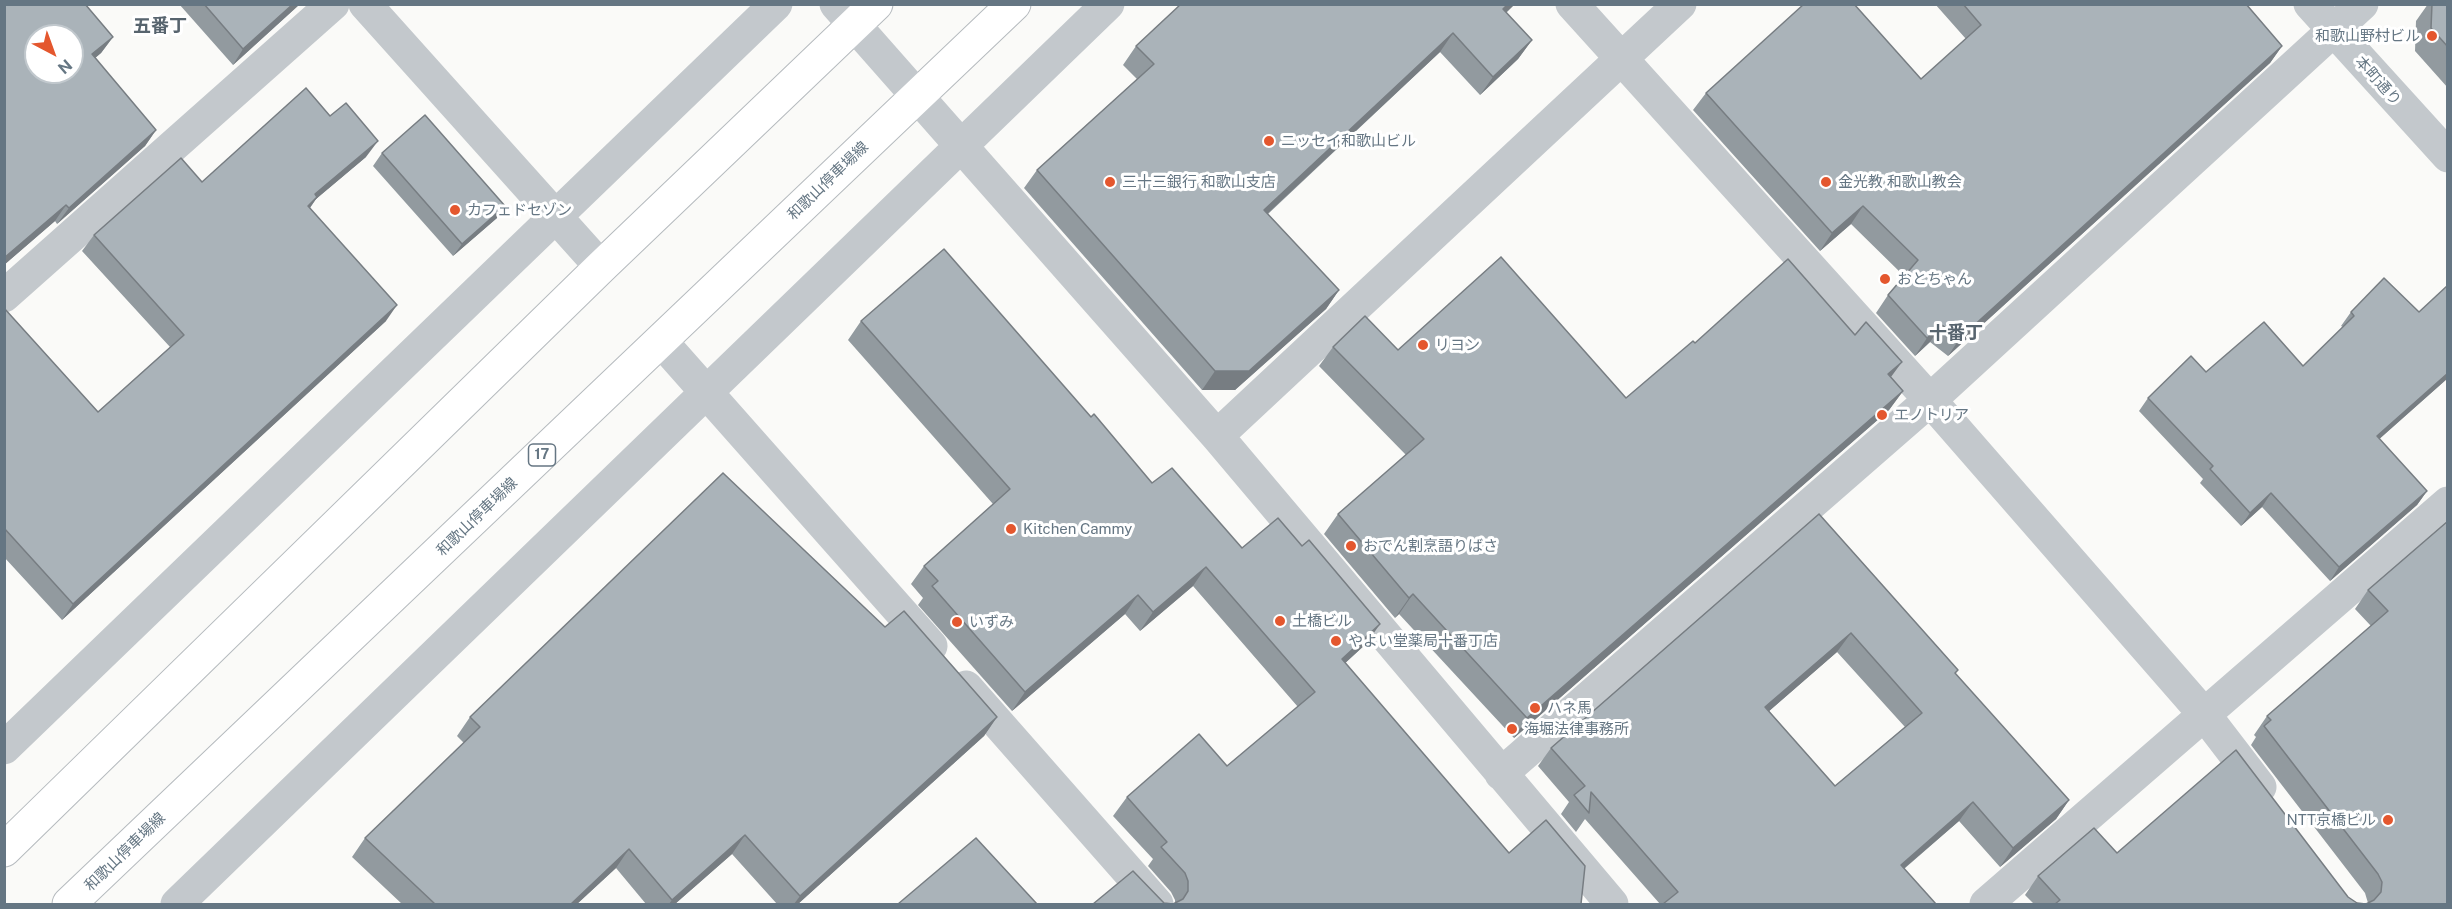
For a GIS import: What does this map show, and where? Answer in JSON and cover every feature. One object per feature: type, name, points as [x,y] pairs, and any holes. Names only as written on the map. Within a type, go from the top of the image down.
[{"type":"main road","name":"和歌山停車場線","points":[[69,904],[1014,4]]},
{"type":"main road","points":[[4,850],[601,267],[856,11]]},
{"type":"street","points":[[4,296],[333,4]]},
{"type":"street","points":[[365,4],[601,267]]},
{"type":"street","points":[[4,748],[776,4]]},
{"type":"street","points":[[177,904],[1108,4]]},
{"type":"street","points":[[1572,4],[1930,400],[2204,714],[2277,809]]},
{"type":"street","points":[[1217,436],[1680,4]]},
{"type":"street","name":"本町通り","points":[[2310,4],[2448,156]]},
{"type":"street","points":[[1501,774],[1930,400],[2362,4]]},
{"type":"street","points":[[856,11],[917,97],[1217,436],[1608,903]]},
{"type":"street","points":[[661,341],[709,392],[1157,904]]},
{"type":"street","points":[[1986,904],[2448,503]]},
{"type":"building","points":[[4,4],[85,4],[113,37],[92,54],[156,130],[69,208],[66,205],[4,258]]},
{"type":"building","points":[[204,4],[293,4],[243,49]]},
{"type":"building","points":[[1181,4],[1508,4],[1503,9],[1532,40],[1493,77],[1453,33],[1264,210],[1339,290],[1249,371],[1215,371],[1037,170],[1154,64],[1136,46]]},
{"type":"building","points":[[1804,4],[1854,4],[1921,79],[1981,25],[1963,4],[2246,4],[2282,46],[1960,338],[1942,325],[1927,338],[1888,295],[1918,260],[1863,206],[1832,233],[1706,93]]},
{"type":"building","points":[[2432,4],[2448,4],[2448,47],[2431,28]]},
{"type":"building","points":[[306,88],[330,116],[346,103],[378,141],[315,194],[317,197],[308,206],[397,305],[73,604],[4,528],[4,308],[98,412],[184,335],[94,235],[181,158],[202,182]]},
{"type":"building","points":[[425,115],[505,206],[462,244],[382,153]]},
{"type":"building","points":[[944,249],[1091,417],[1094,414],[1152,483],[1172,468],[1242,548],[1278,518],[1302,546],[1309,540],[1380,624],[1342,659],[1509,853],[1546,820],[1585,866],[1581,904],[1173,904],[1183,899],[1188,891],[1185,873],[1161,847],[1167,842],[1127,797],[1199,734],[1227,766],[1315,692],[1206,567],[1153,612],[1138,595],[1025,692],[932,586],[938,581],[924,566],[1010,489],[861,321]]},
{"type":"building","points":[[1501,257],[1626,398],[1693,341],[1695,343],[1788,259],[1855,335],[1866,322],[1902,362],[1888,374],[1903,391],[1527,718],[1413,594],[1409,598],[1338,514],[1424,439],[1333,347],[1365,316],[1398,350]]},
{"type":"building","points":[[2384,278],[2419,312],[2448,285],[2448,373],[2377,436],[2427,491],[2339,567],[2271,493],[2250,513],[2210,469],[2213,466],[2148,398],[2191,356],[2206,372],[2264,322],[2303,366],[2354,316],[2351,312]]},
{"type":"building","points":[[723,473],[885,627],[904,611],[997,717],[800,896],[745,835],[672,900],[629,849],[571,904],[435,904],[365,838],[480,727],[470,717]]},
{"type":"building","points":[[1819,514],[1958,670],[1955,673],[2069,800],[2013,848],[1973,802],[1901,865],[1936,904],[1663,904],[1678,892],[1591,792],[1589,813],[1574,795],[1585,786],[1551,748]],"holes":[[[1851,633],[1922,713],[1835,786],[1765,707]]]},
{"type":"building","name":"NTT京橋ビル","points":[[2448,521],[2448,904],[2366,904],[2374,900],[2381,892],[2382,882],[2378,874],[2264,726],[2271,720],[2267,716],[2388,611],[2368,590]]},
{"type":"building","points":[[2236,750],[2348,897],[2357,903],[2366,904],[2055,904],[2060,900],[2038,876],[2094,828],[2117,853]]},
{"type":"building","points":[[976,838],[1037,904],[898,904]]},
{"type":"building","points":[[1133,871],[1164,903],[1173,904],[1093,904]]},
{"type":"place","name":"和歌山野村ビル","points":[[2432,36]]},
{"type":"place","name":"ニッセイ和歌山ビル","points":[[1269,141]]},
{"type":"place","name":"三十三銀行 和歌山支店","points":[[1110,182]]},
{"type":"place","name":"金光教 和歌山教会","points":[[1826,182]]},
{"type":"place","name":"カフェドセゾン","points":[[455,210]]},
{"type":"place","name":"おとちゃん","points":[[1885,279]]},
{"type":"place","name":"リヨン","points":[[1423,345]]},
{"type":"place","name":"エノトリア","points":[[1882,415]]},
{"type":"place","name":"Kitchen Cammy","points":[[1011,529]]},
{"type":"place","name":"おでん割烹語りばさ","points":[[1351,546]]},
{"type":"place","name":"土橋ビル","points":[[1280,621]]},
{"type":"place","name":"いずみ","points":[[957,622]]},
{"type":"place","name":"やよい堂薬局十番丁店","points":[[1336,641]]},
{"type":"place","name":"ハネ馬","points":[[1535,708]]},
{"type":"place","name":"海堀法律事務所","points":[[1512,729]]},
{"type":"place","name":"NTT京橋ビル","points":[[2388,820]]},
{"type":"district","name":"五番丁","points":[[160,26]]},
{"type":"district","name":"十番丁","points":[[1956,333]]}]
